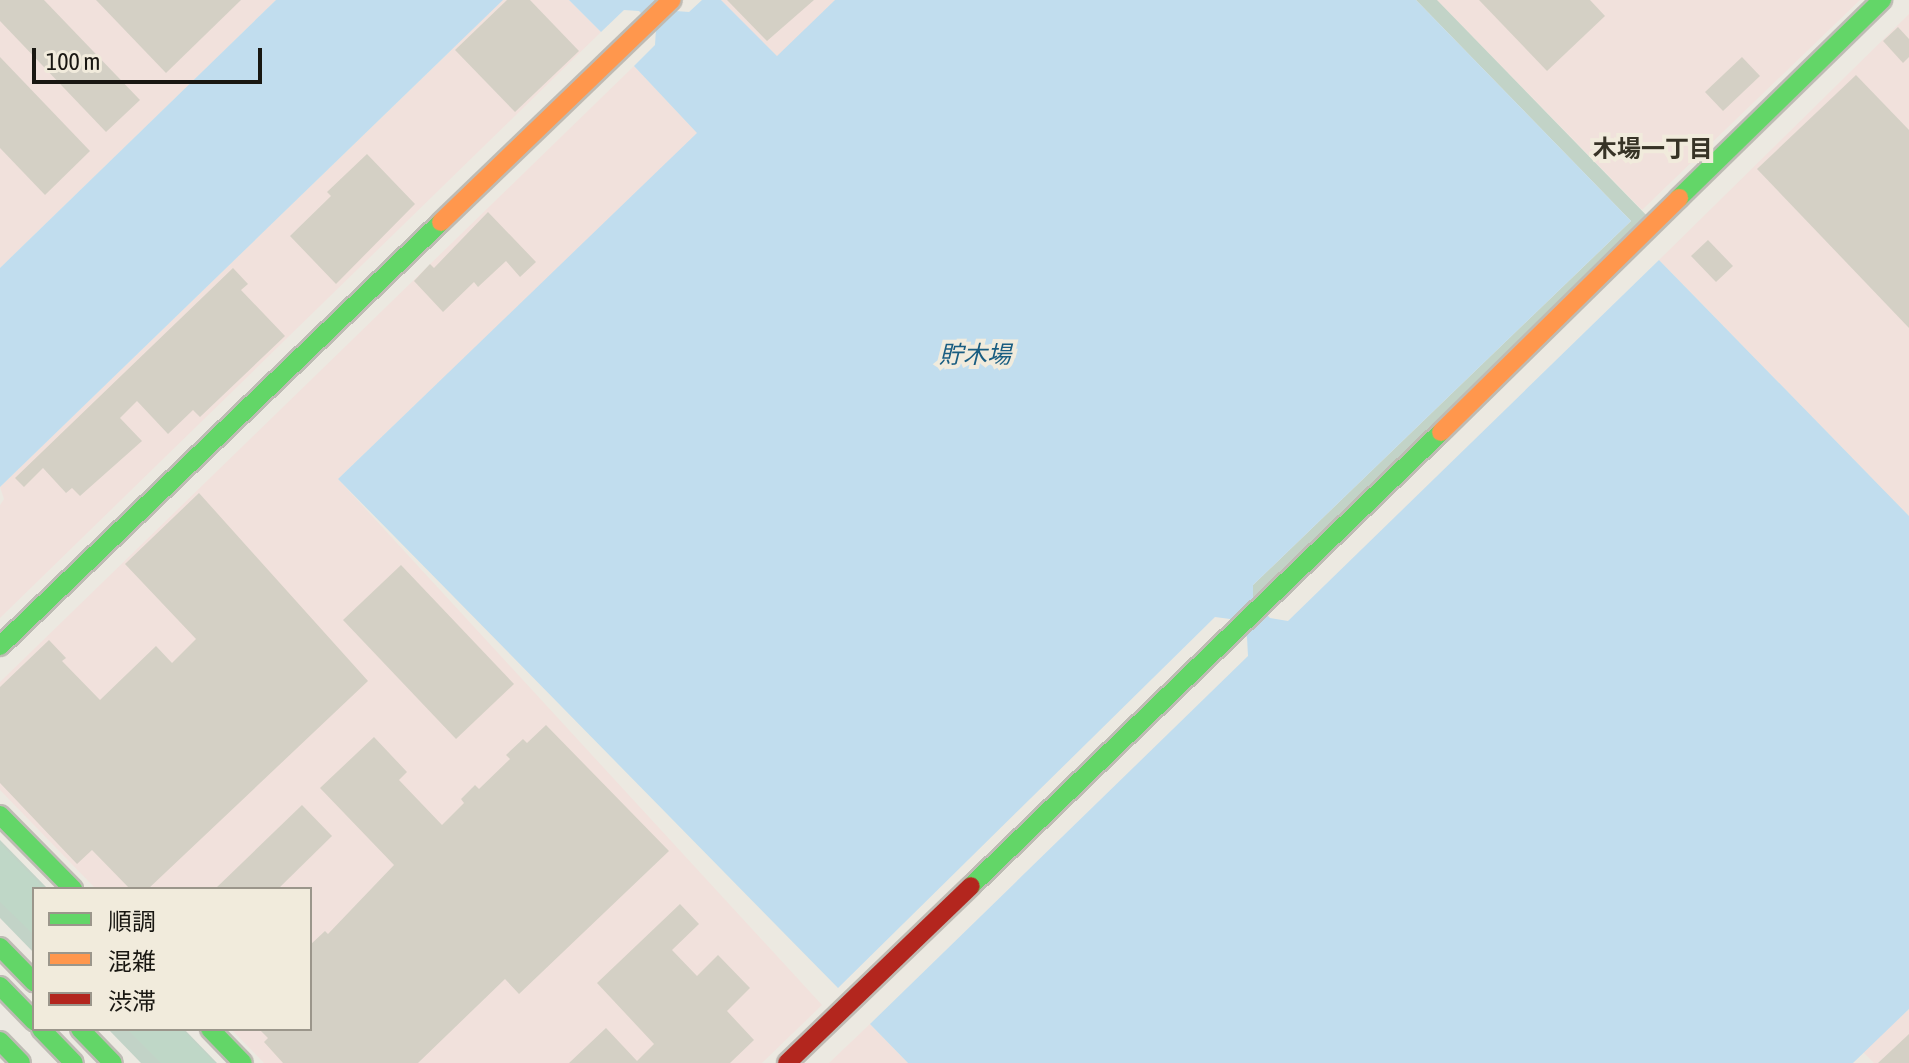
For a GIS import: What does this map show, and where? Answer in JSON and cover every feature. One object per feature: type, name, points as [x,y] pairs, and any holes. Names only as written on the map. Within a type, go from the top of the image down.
[{"type":"main road","points":[[0,646],[672,0]]},
{"type":"main road","points":[[787,1063],[1194,668],[1291,578],[1882,0]]},
{"type":"main road","points":[[0,815],[71,887]]},
{"type":"main road","points":[[0,947],[32,980]]},
{"type":"main road","points":[[0,986],[32,1019]]},
{"type":"main road","points":[[43,1031],[74,1063]]},
{"type":"main road","points":[[82,1031],[113,1063]]},
{"type":"main road","points":[[212,1031],[243,1063]]},
{"type":"main road","points":[[0,1041],[21,1063]]},
{"type":"shaded area","points":[[0,0],[276,0],[0,268]]},
{"type":"shaded area","points":[[503,0],[569,0],[601,32],[0,618],[0,505],[4,499],[0,487]]},
{"type":"shaded area","points":[[721,0],[835,0],[777,57]]},
{"type":"shaded area","points":[[1437,0],[1860,0],[1642,210]]},
{"type":"shaded area","points":[[1909,14],[1909,516],[1659,260]]},
{"type":"shaded area","points":[[634,66],[698,133],[338,479],[822,1005],[762,1063],[264,1063],[233,1031],[312,1031],[312,887],[94,887],[0,790],[0,682]]},
{"type":"shaded area","points":[[1909,1009],[1909,1063],[1874,1063],[1863,1052]]},
{"type":"shaded area","points":[[870,1024],[908,1063],[829,1063]]},
{"type":"green space","points":[[1416,0],[1437,0],[1650,219],[1253,600],[1253,585],[1631,221]]},
{"type":"green space","points":[[0,840],[46,887],[32,887],[32,951],[0,918]]},
{"type":"green space","points":[[0,843],[43,887],[32,887],[32,933],[0,902]]},
{"type":"green space","points":[[110,1031],[186,1031],[217,1063],[141,1063]]},
{"type":"green space","points":[[129,1031],[184,1031],[215,1063],[161,1063]]},
{"type":"water","points":[[276,0],[503,0],[0,487],[0,268]]},
{"type":"water","name":"貯木場","points":[[569,0],[666,0],[676,11],[689,12],[702,0],[721,0],[777,56],[835,0],[1416,0],[1631,221],[1253,585],[1253,600],[1270,618],[1288,621],[1659,260],[1909,516],[1909,1009],[1853,1063],[908,1063],[870,1024],[1248,656],[1247,637],[1230,619],[1215,617],[838,988],[338,479],[697,133],[634,66],[655,45],[656,29],[639,11],[624,10],[601,32]]},
{"type":"building","points":[[0,0],[44,0],[140,100],[106,132],[0,21]]},
{"type":"building","points":[[96,0],[241,0],[166,73]]},
{"type":"building","points":[[507,0],[530,0],[579,51],[515,112],[455,50]]},
{"type":"building","points":[[727,0],[814,0],[767,41]]},
{"type":"building","points":[[1479,0],[1590,0],[1605,16],[1547,71]]},
{"type":"building","points":[[1898,27],[1909,39],[1909,57],[1903,63],[1883,41]]},
{"type":"building","points":[[0,57],[90,151],[45,195],[0,148]]},
{"type":"building","points":[[1742,57],[1760,76],[1723,111],[1705,92]]},
{"type":"building","points":[[1856,75],[1909,130],[1909,328],[1757,169]]},
{"type":"building","points":[[367,154],[415,204],[336,284],[290,236],[331,196],[327,192]]},
{"type":"building","points":[[488,212],[536,262],[520,277],[506,261],[478,287],[474,282],[443,312],[414,281],[430,264],[434,268]]},
{"type":"building","points":[[1708,240],[1733,266],[1716,282],[1691,256]]},
{"type":"building","points":[[233,268],[248,284],[241,290],[285,336],[200,417],[193,410],[168,434],[137,401],[120,418],[142,441],[80,496],[72,488],[66,493],[43,468],[24,487],[15,478]]},
{"type":"building","points":[[199,493],[368,681],[150,887],[128,887],[92,850],[77,864],[0,783],[0,687],[49,640],[66,658],[62,661],[100,700],[156,646],[172,663],[196,639],[125,564]]},
{"type":"building","points":[[401,565],[514,684],[456,739],[343,620]]},
{"type":"building","points":[[546,725],[669,851],[519,994],[505,979],[418,1063],[283,1063],[264,1042],[268,1038],[261,1031],[312,1031],[312,943],[325,931],[328,934],[394,865],[320,788],[374,737],[407,772],[399,780],[442,825],[464,803],[461,799],[475,785],[479,789],[510,759],[506,755],[523,739],[527,743]]},
{"type":"building","points":[[302,805],[332,836],[280,887],[217,887]]},
{"type":"building","points":[[680,904],[699,924],[672,950],[697,976],[718,955],[750,988],[727,1011],[754,1040],[730,1063],[569,1063],[606,1028],[637,1061],[654,1044],[597,983]]},
{"type":"building","points":[[1909,1034],[1909,1063],[1878,1063]]},
{"type":"traffic: fast","points":[[1679,198],[1882,0]]},
{"type":"traffic: fast","points":[[0,646],[441,222]]},
{"type":"traffic: fast","points":[[971,886],[1441,432]]},
{"type":"traffic: fast","points":[[0,815],[71,887]]},
{"type":"traffic: fast","points":[[0,947],[32,980]]},
{"type":"traffic: fast","points":[[0,986],[32,1019]]},
{"type":"traffic: fast","points":[[43,1031],[74,1063]]},
{"type":"traffic: fast","points":[[82,1031],[113,1063]]},
{"type":"traffic: fast","points":[[212,1031],[243,1063]]},
{"type":"traffic: fast","points":[[0,1041],[21,1063]]},
{"type":"traffic: slow","points":[[441,222],[672,0]]},
{"type":"traffic: slow","points":[[1441,432],[1679,198]]},
{"type":"traffic: jam","points":[[787,1063],[971,886]]},
{"type":"district","name":"木場一丁目","points":[[1653,149]]}]
